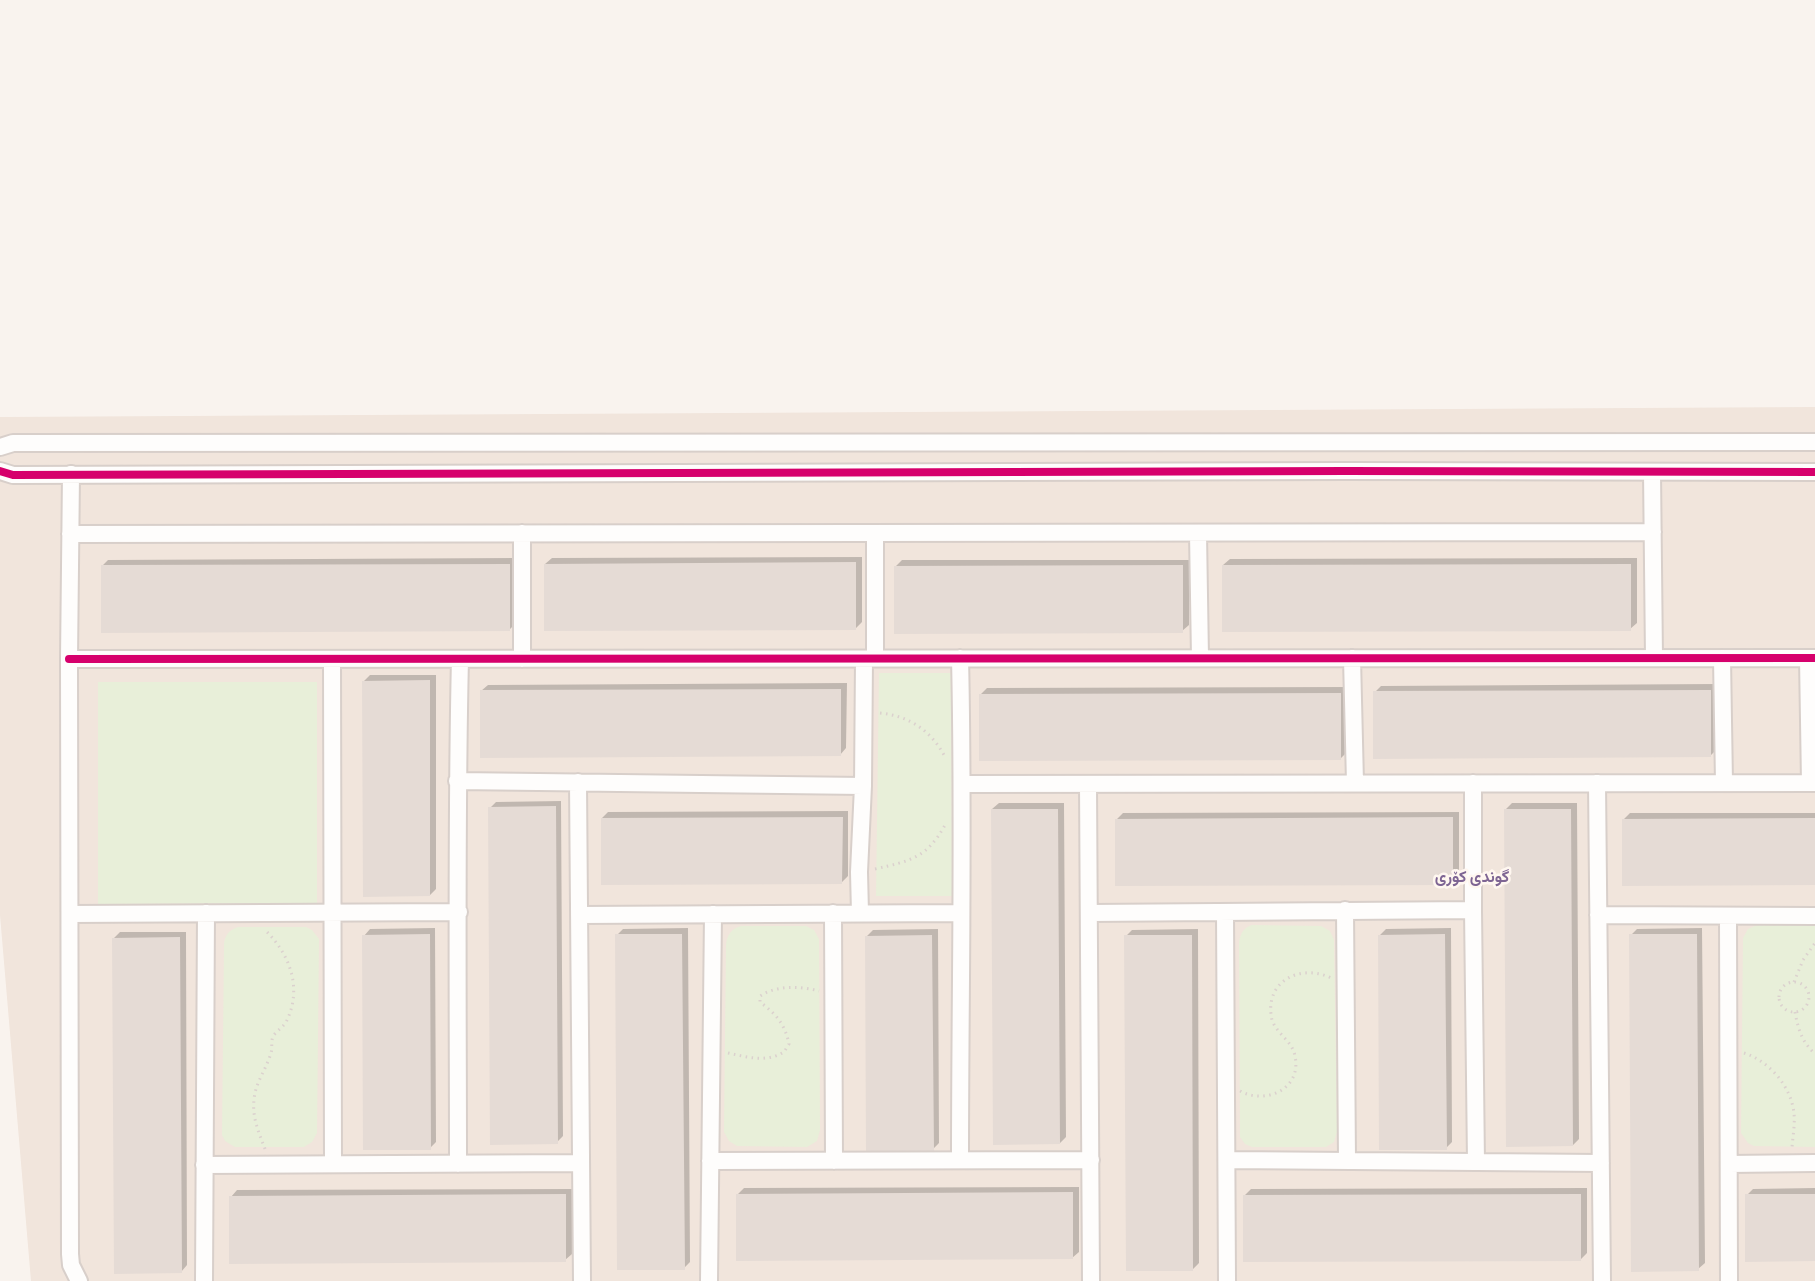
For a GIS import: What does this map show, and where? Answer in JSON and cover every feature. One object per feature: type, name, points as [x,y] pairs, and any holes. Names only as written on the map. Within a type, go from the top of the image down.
[{"type":"street","points":[[0,447],[13,443],[1815,442]]},
{"type":"street","points":[[1346,443],[1346,471]]},
{"type":"street","points":[[0,471],[13,475],[1815,472]]},
{"type":"street","points":[[1653,472],[1654,658]]},
{"type":"street","points":[[71,474],[70,1254],[71,1265],[79,1281]]},
{"type":"street","points":[[70,534],[1653,532]]},
{"type":"street","points":[[522,533],[522,659]]},
{"type":"street","points":[[860,913],[859,872],[865,713],[875,533]]},
{"type":"street","points":[[1198,533],[1200,658]]},
{"type":"street","points":[[960,658],[963,784],[960,913],[960,1161]]},
{"type":"street","points":[[1352,658],[1355,783]]},
{"type":"street","points":[[1722,658],[1724,783]]},
{"type":"street","points":[[69,659],[1812,658],[1813,783],[963,784]]},
{"type":"street","points":[[332,659],[333,1164]]},
{"type":"street","points":[[458,1164],[457,781],[460,659]]},
{"type":"street","points":[[457,781],[863,786]]},
{"type":"street","points":[[578,782],[582,1281]]},
{"type":"street","points":[[1473,783],[1476,1162]]},
{"type":"street","points":[[1597,783],[1602,1281]]},
{"type":"street","points":[[1088,784],[1091,1281]]},
{"type":"street","points":[[1345,910],[1347,1160]]},
{"type":"street","points":[[1090,913],[1473,910]]},
{"type":"street","points":[[70,914],[459,912]]},
{"type":"street","points":[[1225,912],[1227,1281]]},
{"type":"street","points":[[204,1281],[206,913]]},
{"type":"street","points":[[833,913],[834,1161]]},
{"type":"street","points":[[579,915],[960,913]]},
{"type":"street","points":[[708,1281],[713,914]]},
{"type":"street","points":[[1598,915],[1815,916]]},
{"type":"street","points":[[1728,916],[1729,1281]]},
{"type":"street","points":[[710,1161],[1091,1160]]},
{"type":"street","points":[[1227,1160],[1601,1163]]},
{"type":"street","points":[[204,1165],[581,1163]]},
{"type":"street","points":[[1729,1164],[1815,1163]]},
{"type":"path","points":[[865,713],[890,715],[914,723],[934,740],[946,758]]},
{"type":"path","points":[[859,872],[908,861],[924,853],[935,842],[948,819]]},
{"type":"path","points":[[246,913],[270,935],[286,956],[293,974],[292,1001],[286,1021],[272,1040],[271,1054],[259,1078],[254,1101],[255,1121],[271,1165]]},
{"type":"path","points":[[1794,982],[1803,960],[1815,943]]},
{"type":"path","points":[[1226,1077],[1243,1093],[1255,1096],[1278,1093],[1290,1083],[1297,1066],[1295,1055],[1287,1040],[1273,1023],[1270,1013],[1275,992],[1290,976],[1300,972],[1320,973],[1338,983],[1345,992]]},
{"type":"path","points":[[1794,982],[1805,986],[1809,996],[1805,1007],[1795,1012],[1784,1007],[1779,997],[1784,986],[1794,982]]},
{"type":"path","points":[[711,1049],[760,1059],[779,1055],[788,1049],[788,1038],[780,1019],[759,1001],[761,995],[796,987],[833,995]]},
{"type":"path","points":[[1795,1012],[1799,1032],[1815,1054]]},
{"type":"path","points":[[1728,1050],[1758,1058],[1778,1077],[1786,1090],[1794,1114],[1791,1164]]},
{"type":"shaded area","name":"گوندی کۆری","points":[[1815,407],[1815,1281],[31,1281],[0,915],[0,417]]},
{"type":"green space","points":[[879,673],[951,673],[952,896],[876,896]]},
{"type":"green space","points":[[98,682],[317,682],[317,903],[98,904]]},
{"type":"green space","points":[[1252,925],[1321,926],[1330,931],[1334,940],[1337,1132],[1334,1142],[1326,1147],[1252,1147],[1245,1144],[1240,1137],[1239,943],[1242,932]]},
{"type":"green space","points":[[1757,925],[1815,925],[1815,1147],[1754,1146],[1748,1143],[1741,1133],[1743,938],[1748,929]]},
{"type":"green space","points":[[741,926],[806,926],[814,930],[819,939],[820,1130],[817,1141],[807,1147],[737,1146],[729,1141],[724,1132],[726,945],[730,933]]},
{"type":"green space","points":[[238,927],[306,927],[312,930],[319,939],[317,1133],[312,1142],[304,1147],[235,1147],[225,1141],[222,1135],[224,944],[228,933]]},
{"type":"building","points":[[856,562],[856,630],[544,631],[544,564]]},
{"type":"building","points":[[510,564],[510,631],[101,633],[101,565]]},
{"type":"building","points":[[1631,564],[1631,631],[1222,632],[1222,565]]},
{"type":"building","points":[[1183,565],[1183,633],[894,634],[894,566]]},
{"type":"building","points":[[430,680],[430,896],[363,897],[362,681]]},
{"type":"building","points":[[841,689],[841,756],[480,758],[480,690]]},
{"type":"building","points":[[1711,690],[1711,757],[1373,759],[1373,691]]},
{"type":"building","points":[[1341,693],[1341,760],[979,761],[979,694]]},
{"type":"building","points":[[556,806],[558,1144],[490,1145],[488,807]]},
{"type":"building","points":[[991,809],[1058,809],[1060,1144],[993,1145]]},
{"type":"building","points":[[1504,809],[1571,809],[1573,1146],[1506,1147]]},
{"type":"building","points":[[843,817],[842,884],[601,885],[601,818]]},
{"type":"building","points":[[1453,817],[1453,885],[1115,886],[1115,819]]},
{"type":"building","points":[[1815,818],[1815,885],[1622,886],[1622,819]]},
{"type":"building","points":[[430,934],[431,1150],[363,1150],[362,935]]},
{"type":"building","points":[[615,934],[682,934],[685,1270],[617,1270]]},
{"type":"building","points":[[1445,934],[1447,1150],[1379,1150],[1378,935]]},
{"type":"building","points":[[1629,934],[1697,934],[1699,1271],[1631,1272]]},
{"type":"building","points":[[932,935],[934,1151],[866,1151],[865,936]]},
{"type":"building","points":[[1124,935],[1192,935],[1193,1271],[1126,1271]]},
{"type":"building","points":[[180,937],[182,1273],[114,1274],[112,938]]},
{"type":"building","points":[[1073,1192],[1073,1259],[736,1261],[736,1194]]},
{"type":"building","points":[[566,1194],[566,1262],[229,1264],[229,1196]]},
{"type":"building","points":[[1581,1194],[1581,1261],[1243,1262],[1243,1195]]},
{"type":"building","points":[[1745,1194],[1815,1194],[1815,1261],[1745,1262]]},
{"type":"cycle path","points":[[0,471],[13,475],[1815,472]]},
{"type":"cycle path","points":[[69,659],[1815,658]]},
{"type":"district","name":"گوندی کۆری","points":[[1472,877]]}]
